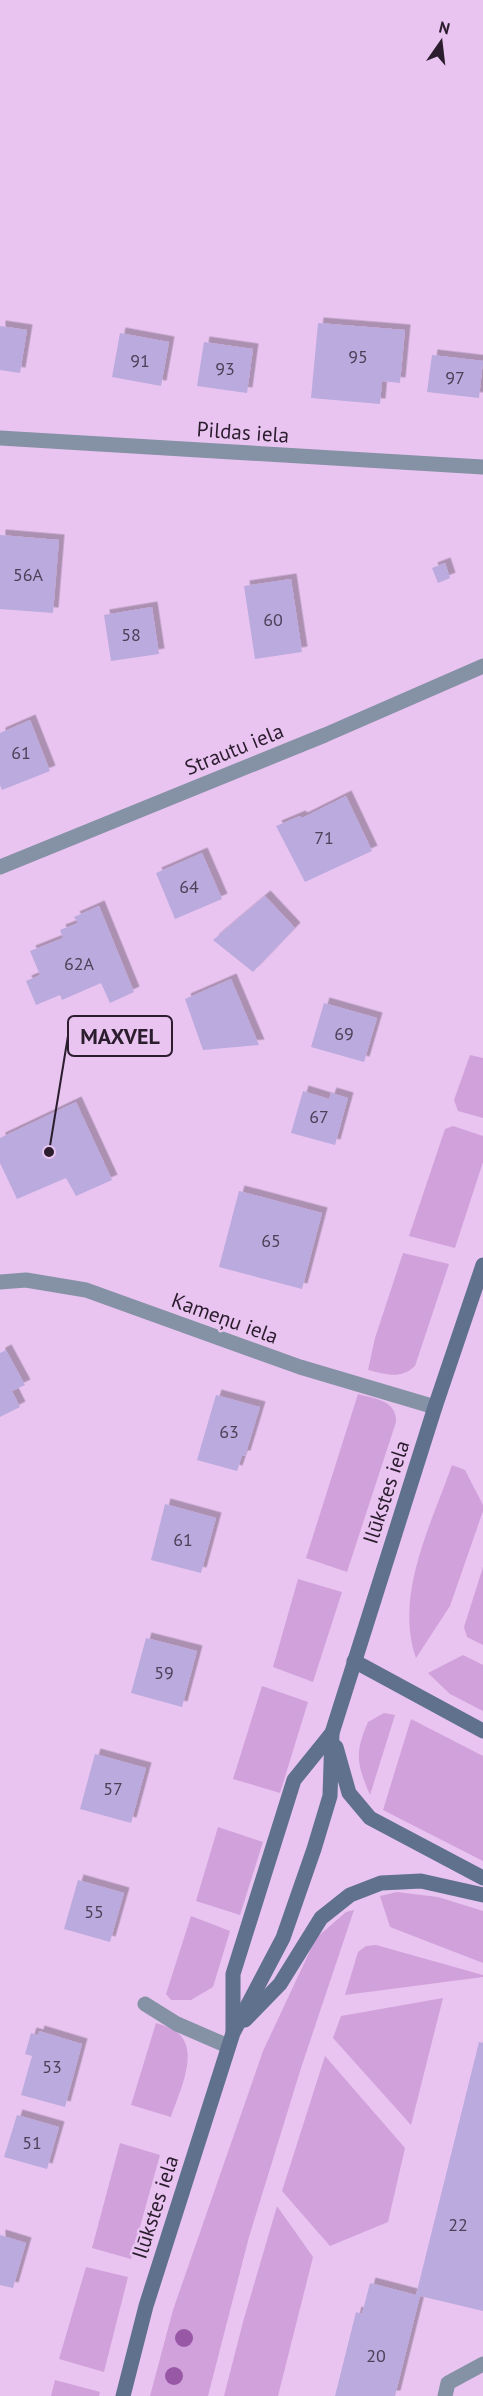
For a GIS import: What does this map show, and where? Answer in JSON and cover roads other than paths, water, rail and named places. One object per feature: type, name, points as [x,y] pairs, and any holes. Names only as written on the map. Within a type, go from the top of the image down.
[{"type":"street","name":"Pildas iela","points":[[0,438],[483,467]]},
{"type":"street","name":"Strautu iela","points":[[0,867],[325,735],[483,666]]},
{"type":"street","name":"Ilūkstes iela","points":[[123,2396],[146,2306],[231,2039],[283,1938],[314,1849],[330,1796],[332,1732],[435,1407],[483,1265]]},
{"type":"street","name":"Kameņu iela","points":[[0,1282],[26,1280],[87,1290],[300,1367],[435,1407]]},
{"type":"street","points":[[354,1661],[483,1731]]},
{"type":"street","name":"Ilūkstes iela","points":[[231,2039],[233,1974],[294,1780],[332,1732]]},
{"type":"street","points":[[332,1732],[349,1793],[370,1818],[483,1878]]},
{"type":"street","points":[[145,2004],[177,2024],[231,2039],[280,1984],[321,1918],[350,1895],[381,1883],[421,1881],[483,1895]]},
{"type":"street","points":[[445,2396],[448,2383],[483,2364]]},
{"type":"place","name":"MAXVEL","points":[[49,1152]]}]
